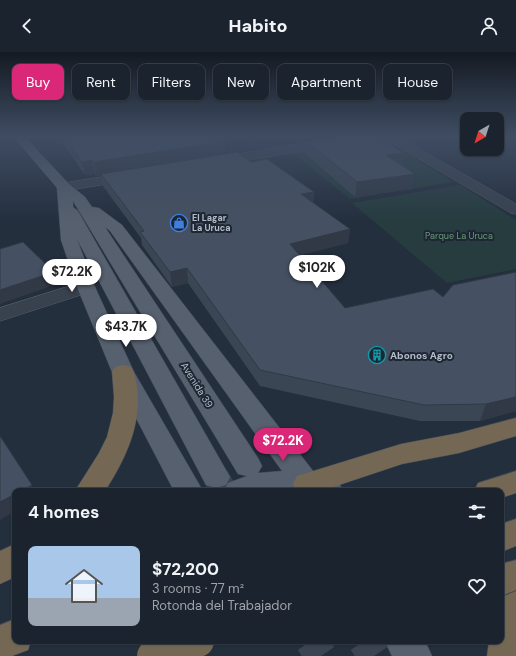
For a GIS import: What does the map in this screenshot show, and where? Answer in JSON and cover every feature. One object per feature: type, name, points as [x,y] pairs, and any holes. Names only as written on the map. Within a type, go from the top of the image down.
[{"type":"highway","points":[[90,488],[105,470],[122,433],[126,400],[123,372]]},
{"type":"highway","points":[[318,487],[401,454],[459,443],[516,427]]},
{"type":"highway","points":[[497,488],[516,482]]},
{"type":"highway","points":[[504,537],[516,532]]},
{"type":"highway","points":[[0,569],[12,561]]},
{"type":"highway","points":[[504,579],[516,575]]},
{"type":"highway","points":[[0,580],[12,577]]},
{"type":"highway","points":[[505,656],[505,648],[516,608]]},
{"type":"highway","points":[[0,643],[12,638]]},
{"type":"highway","points":[[153,656],[189,644]]},
{"type":"main road","name":"Avenida 39","points":[[43,165],[70,197],[234,478]]},
{"type":"main road","name":"Avenida 39","points":[[70,197],[234,478]]},
{"type":"main road","points":[[70,197],[69,240],[86,286],[123,372],[187,488]]},
{"type":"main road","points":[[70,197],[116,228],[318,487]]},
{"type":"main road","points":[[234,478],[251,486],[279,482],[318,487]]},
{"type":"main road","points":[[185,644],[191,656]]},
{"type":"main road","points":[[393,656],[401,644]]},
{"type":"main road","points":[[405,644],[414,656]]},
{"type":"street","points":[[439,165],[516,210]]},
{"type":"street","points":[[70,197],[143,174]]},
{"type":"street","points":[[0,315],[86,286]]},
{"type":"green space","points":[[308,165],[318,165],[332,178],[380,194],[350,199]]},
{"type":"green space","points":[[340,165],[426,165],[453,182],[412,189]]},
{"type":"green space","name":"Parque La Uruca","points":[[460,185],[516,220],[516,269],[447,283],[352,203]]},
{"type":"building","points":[[155,165],[276,165],[314,192],[301,194],[350,229],[290,244],[345,308],[433,289],[443,297],[453,285],[516,272],[516,397],[486,404],[424,405],[260,370],[187,268],[170,272],[140,232],[144,231],[101,174]]},
{"type":"building","points":[[336,165],[402,165],[415,174],[357,182]]},
{"type":"building","points":[[23,242],[54,272],[0,290],[0,249]]},
{"type":"building","points":[[0,436],[32,485],[26,488],[12,488],[12,496],[0,502]]},
{"type":"tunnel","points":[[216,477],[222,488]]},
{"type":"tunnel","points":[[313,644],[321,656]]},
{"type":"tunnel","points":[[366,644],[374,656]]},
{"type":"place","name":"El Lagar La Uruca","points":[[179,223]]},
{"type":"place","name":"Abonos Agro","points":[[377,355]]}]
